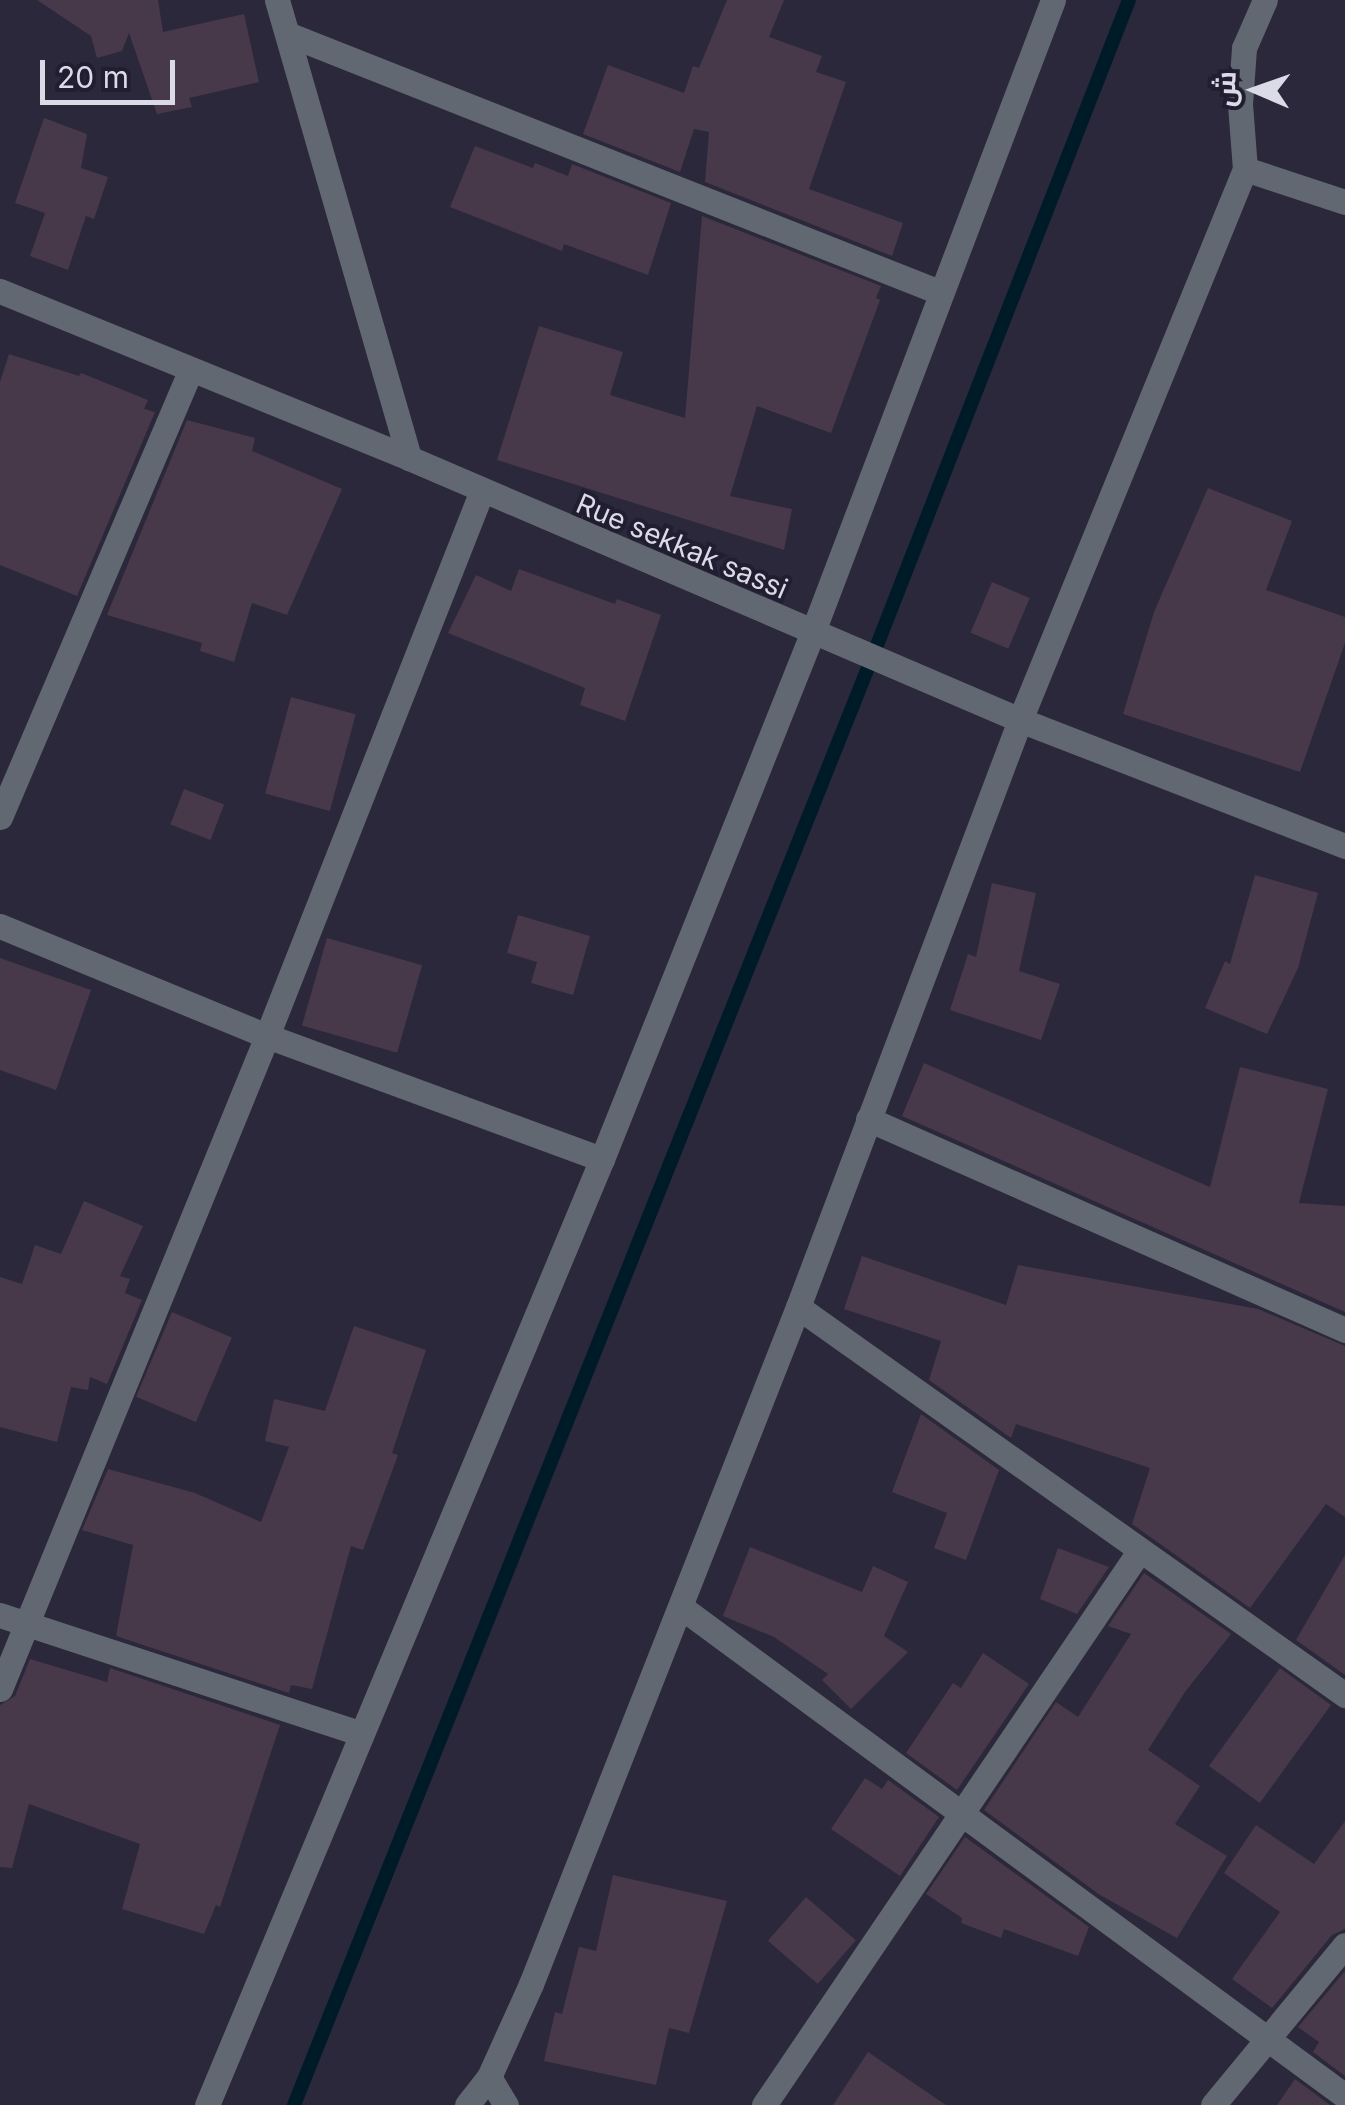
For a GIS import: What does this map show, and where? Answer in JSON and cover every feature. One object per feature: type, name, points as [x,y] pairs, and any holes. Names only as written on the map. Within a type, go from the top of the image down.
[{"type":"street","points":[[277,0],[409,458]]},
{"type":"street","points":[[207,2105],[602,1159],[812,634],[1053,0]]},
{"type":"street","points":[[467,2105],[488,2077],[530,1984],[798,1307],[1020,720],[1245,170],[1240,104],[1244,48],[1265,0]]},
{"type":"street","points":[[290,35],[940,292]]},
{"type":"street","points":[[1245,170],[1345,202]]},
{"type":"street","name":"Rue sekkak sassi","points":[[0,291],[409,458],[1020,720],[1345,846]]},
{"type":"street","points":[[0,817],[190,371]]},
{"type":"street","points":[[0,1688],[267,1036],[482,492]]},
{"type":"street","points":[[0,926],[267,1036],[602,1159]]},
{"type":"street","points":[[868,1119],[1345,1330]]},
{"type":"street","points":[[798,1307],[1345,1695]]},
{"type":"street","points":[[764,2105],[1140,1550]]},
{"type":"street","points":[[681,1606],[1345,2096]]},
{"type":"street","points":[[0,1615],[361,1734]]},
{"type":"street","points":[[1214,2105],[1345,1945]]},
{"type":"street","points":[[488,2077],[506,2105]]},
{"type":"building","points":[[37,0],[158,0],[163,32],[244,14],[259,82],[189,98],[192,107],[157,114],[129,33],[122,51],[97,58],[91,36]]},
{"type":"building","points":[[727,0],[784,0],[769,37],[822,56],[816,72],[846,82],[809,189],[903,223],[892,256],[705,182],[709,132],[694,129],[680,172],[583,134],[608,65],[684,93],[693,66],[699,68]]},
{"type":"building","points":[[44,118],[87,134],[81,168],[108,177],[94,219],[86,216],[68,270],[30,256],[45,213],[15,203]]},
{"type":"building","points":[[475,146],[533,168],[535,163],[568,176],[572,164],[671,203],[648,275],[564,244],[562,251],[450,207]]},
{"type":"building","points":[[702,216],[881,286],[876,298],[880,300],[831,433],[757,406],[730,496],[792,509],[784,550],[497,460],[539,326],[623,352],[610,395],[685,418]]},
{"type":"building","points":[[9,354],[79,376],[81,373],[148,400],[144,409],[155,412],[77,596],[0,565],[0,382]]},
{"type":"building","points":[[187,420],[255,438],[252,451],[342,489],[287,615],[252,603],[234,662],[200,651],[202,643],[107,615]]},
{"type":"building","points":[[1208,488],[1292,521],[1266,590],[1345,617],[1345,643],[1300,772],[1123,714],[1154,612]]},
{"type":"building","points":[[519,569],[615,604],[617,599],[661,615],[625,721],[580,705],[585,688],[448,633],[476,575],[511,591]]},
{"type":"building","points":[[992,582],[1030,598],[1008,649],[971,633]]},
{"type":"building","points":[[291,697],[356,714],[330,811],[265,794]]},
{"type":"building","points":[[184,789],[224,804],[211,840],[170,824]]},
{"type":"building","points":[[1255,875],[1318,893],[1298,968],[1267,1034],[1205,1008],[1225,961],[1230,964]]},
{"type":"building","points":[[992,883],[1036,893],[1019,971],[1060,984],[1041,1040],[950,1010],[968,954],[976,957]]},
{"type":"building","points":[[518,915],[590,936],[573,995],[531,983],[537,962],[507,953]]},
{"type":"building","points":[[327,938],[422,965],[397,1053],[302,1025]]},
{"type":"building","points":[[0,958],[91,990],[56,1090],[0,1070]]},
{"type":"building","points":[[924,1063],[1210,1187],[1240,1067],[1328,1089],[1299,1203],[1345,1206],[1345,1312],[902,1116]]},
{"type":"building","points":[[84,1201],[143,1226],[120,1276],[130,1279],[125,1293],[142,1300],[107,1384],[90,1377],[88,1390],[71,1387],[57,1442],[0,1427],[0,1277],[22,1284],[35,1245],[61,1254]]},
{"type":"building","points":[[862,1256],[1006,1305],[1018,1265],[1258,1309],[1345,1346],[1345,1517],[1326,1504],[1250,1608],[1132,1524],[1150,1468],[1016,1424],[1011,1438],[929,1380],[941,1341],[844,1309]]},
{"type":"building","points":[[172,1312],[232,1337],[196,1422],[136,1397]]},
{"type":"building","points":[[354,1326],[426,1350],[392,1453],[398,1455],[363,1550],[351,1546],[312,1689],[291,1685],[289,1693],[116,1636],[133,1545],[82,1530],[108,1469],[195,1493],[261,1522],[289,1447],[265,1441],[274,1399],[325,1411]]},
{"type":"building","points":[[921,1414],[999,1470],[966,1560],[934,1548],[947,1513],[892,1492]]},
{"type":"building","points":[[750,1547],[862,1592],[873,1566],[908,1582],[884,1636],[908,1652],[851,1709],[822,1680],[828,1674],[774,1637],[723,1616]]},
{"type":"building","points":[[1058,1548],[1109,1567],[1077,1614],[1040,1599]]},
{"type":"building","points":[[1345,1555],[1345,1675],[1296,1640]]},
{"type":"building","points":[[1144,1573],[1231,1634],[1185,1692],[1148,1750],[1200,1786],[1175,1824],[1227,1856],[1177,1938],[1100,1895],[984,1810],[1056,1702],[1078,1717],[1131,1634],[1108,1626]]},
{"type":"building","points":[[983,1653],[1029,1684],[957,1790],[906,1753],[953,1683],[961,1688]]},
{"type":"building","points":[[30,1659],[107,1682],[110,1668],[280,1725],[220,1907],[216,1905],[204,1934],[122,1909],[140,1844],[29,1804],[12,1868],[0,1867],[0,1705],[15,1696]]},
{"type":"building","points":[[1280,1668],[1331,1705],[1260,1803],[1209,1766]]},
{"type":"building","points":[[865,1778],[882,1789],[888,1780],[939,1817],[900,1876],[831,1829]]},
{"type":"building","points":[[1345,1821],[1345,1929],[1332,1935],[1272,2008],[1232,1979],[1280,1912],[1224,1873],[1256,1825],[1314,1864]]},
{"type":"building","points":[[965,1837],[1089,1927],[1078,1956],[1004,1929],[1001,1938],[961,1923],[962,1918],[926,1894]]},
{"type":"building","points":[[613,1875],[727,1901],[689,2033],[669,2028],[656,2085],[544,2061],[555,2012],[562,2014],[579,1947],[596,1951]]},
{"type":"building","points":[[806,1897],[856,1940],[818,1984],[768,1941]]},
{"type":"building","points":[[1345,1971],[1345,2076],[1313,2052],[1319,2042],[1298,2027]]},
{"type":"building","points":[[868,2052],[946,2105],[833,2105]]},
{"type":"building","points":[[1295,2079],[1330,2105],[1277,2105]]},
{"type":"waterway","points":[[294,2105],[872,658],[1129,0]]}]
